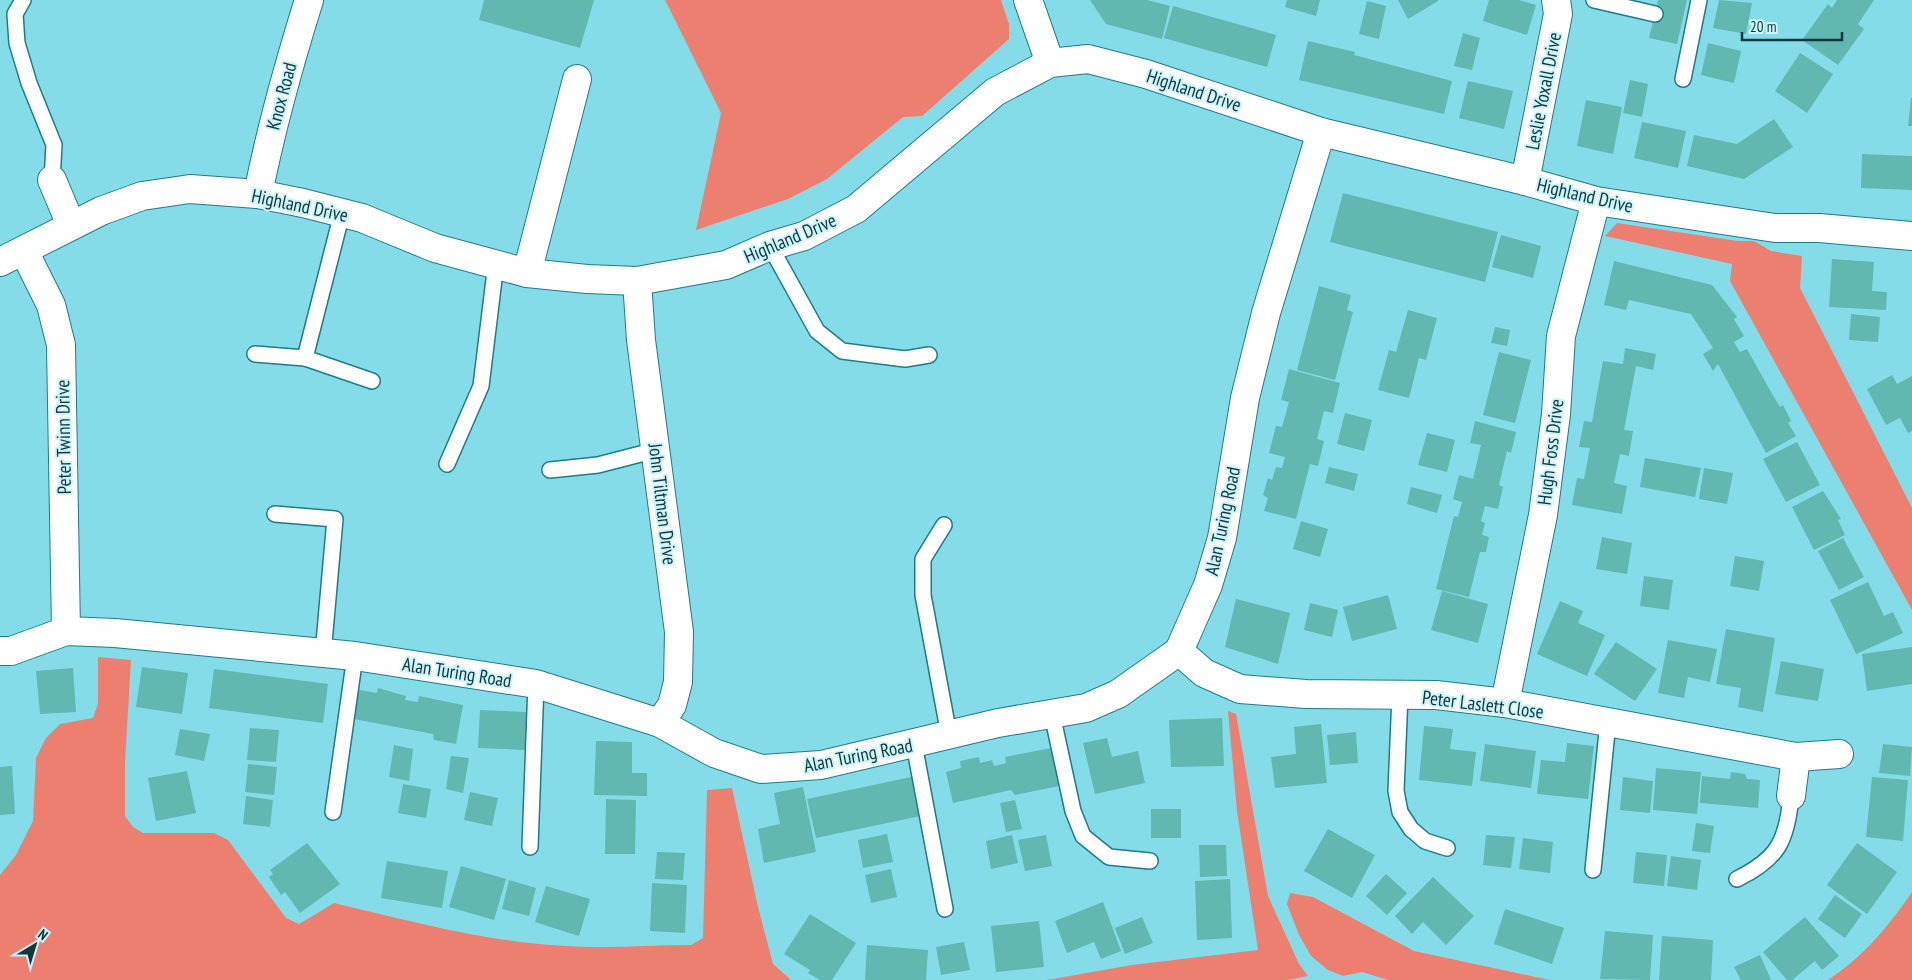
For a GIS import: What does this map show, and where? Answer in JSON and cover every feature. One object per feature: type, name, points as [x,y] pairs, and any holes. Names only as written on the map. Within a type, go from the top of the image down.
[{"type":"street","name":"Knox Road","points":[[258,194],[286,77],[309,0]]},
{"type":"street","points":[[1028,0],[1050,62]]},
{"type":"street","name":"Leslie Yoxall Drive","points":[[1525,181],[1558,14],[1556,0]]},
{"type":"street","name":"Highland Drive","points":[[0,262],[71,225],[142,196],[190,190],[258,194],[342,213],[362,218],[435,248],[496,263],[527,273],[587,280],[637,280],[726,265],[770,246],[804,236],[856,209],[995,92],[1050,62],[1088,59],[1146,74],[1321,132],[1525,181],[1596,201],[1775,228],[1819,228],[1912,236]]},
{"type":"street","points":[[527,273],[577,79]]},
{"type":"street","name":"Alan Turing Road","points":[[0,651],[12,651],[66,631],[115,633],[355,656],[536,684],[660,723],[714,753],[761,769],[821,765],[998,723],[1086,708],[1118,694],[1179,651],[1208,585],[1222,538],[1245,398],[1266,313],[1321,132]]},
{"type":"street","points":[[52,180],[71,225]]},
{"type":"street","name":"Hugh Foss Drive","points":[[1505,703],[1542,515],[1556,414],[1561,336],[1596,201]]},
{"type":"street","name":"Peter Twinn Drive","points":[[24,250],[51,305],[61,345],[66,631]]},
{"type":"street","name":"John Tiltman Drive","points":[[637,280],[642,340],[679,632],[678,682],[672,705],[660,723]]},
{"type":"street","name":"Peter Laslett Close","points":[[1179,651],[1204,673],[1240,689],[1306,694],[1436,695],[1505,703],[1796,757],[1839,754]]},
{"type":"street","points":[[1791,796],[1796,757]]},
{"type":"lane","points":[[23,0],[15,14],[17,43],[29,83],[54,144],[52,180]]},
{"type":"lane","points":[[1594,0],[1655,14]]},
{"type":"lane","points":[[1683,79],[1688,22],[1699,0]]},
{"type":"lane","points":[[305,358],[342,213]]},
{"type":"lane","points":[[770,246],[817,331],[842,352],[905,359],[929,355]]},
{"type":"lane","points":[[447,464],[481,386],[496,263]]},
{"type":"lane","points":[[255,354],[305,358],[372,381]]},
{"type":"lane","points":[[550,470],[598,465],[656,450]]},
{"type":"lane","points":[[275,514],[334,519],[323,654]]},
{"type":"lane","points":[[944,525],[923,559],[923,595],[948,735]]},
{"type":"lane","points":[[333,812],[355,656]]},
{"type":"lane","points":[[530,847],[536,684]]},
{"type":"lane","points":[[1400,694],[1396,791],[1400,812],[1411,829],[1425,841],[1447,848]]},
{"type":"lane","points":[[1052,714],[1073,811],[1083,836],[1109,857],[1150,861]]},
{"type":"lane","points":[[1593,870],[1608,722]]},
{"type":"lane","points":[[914,744],[945,909]]},
{"type":"lane","points":[[1737,879],[1756,870],[1775,852],[1783,840],[1789,821],[1791,796]]},
{"type":"shaded area","points":[[665,0],[1001,0],[1009,24],[1009,39],[922,116],[903,117],[827,179],[788,199],[696,230],[721,113]]},
{"type":"shaded area","points":[[1617,223],[1738,241],[1754,241],[1771,251],[1802,256],[1800,288],[1912,508],[1912,610],[1730,281],[1732,264],[1605,236]]},
{"type":"shaded area","points":[[98,657],[131,660],[125,762],[125,816],[133,827],[143,833],[214,833],[228,840],[286,918],[299,924],[334,903],[449,930],[536,944],[596,947],[691,945],[703,938],[707,790],[732,788],[758,907],[773,964],[791,980],[0,980],[0,875],[16,855],[33,821],[36,758],[46,738],[60,724],[93,718],[98,703]]},
{"type":"shaded area","points":[[1228,711],[1236,714],[1268,896],[1299,964],[1308,976],[1288,980],[1047,980],[1132,965],[1258,950],[1237,811]]},
{"type":"shaded area","points":[[1912,892],[1912,980],[1828,980],[1853,961],[1874,941]]},
{"type":"shaded area","points":[[1290,893],[1313,897],[1414,951],[1550,980],[1388,980],[1362,972],[1343,976],[1328,970],[1311,956],[1299,935],[1287,904]]},
{"type":"building","points":[[484,0],[594,0],[580,48],[479,20]]},
{"type":"building","points":[[1090,0],[1147,0],[1170,6],[1162,39],[1106,24]]},
{"type":"building","points":[[1287,0],[1320,0],[1316,16],[1285,7]]},
{"type":"building","points":[[1398,0],[1438,0],[1438,1],[1408,19]]},
{"type":"building","points":[[1489,0],[1519,0],[1536,5],[1527,35],[1483,21]]},
{"type":"building","points":[[1658,0],[1687,0],[1677,44],[1649,38]]},
{"type":"building","points":[[1719,0],[1752,3],[1746,34],[1713,28]]},
{"type":"building","points":[[1837,0],[1874,0],[1858,24],[1864,29],[1838,65],[1802,40],[1828,4],[1832,8]]},
{"type":"building","points":[[1367,1],[1386,6],[1379,39],[1359,34]]},
{"type":"building","points":[[1173,6],[1276,35],[1267,67],[1164,38]]},
{"type":"building","points":[[1463,33],[1480,38],[1472,70],[1454,66]]},
{"type":"building","points":[[1308,41],[1355,52],[1354,55],[1452,81],[1444,114],[1299,80]]},
{"type":"building","points":[[1708,43],[1741,51],[1734,83],[1701,75]]},
{"type":"building","points":[[1800,53],[1833,74],[1807,113],[1775,91]]},
{"type":"building","points":[[1630,80],[1648,84],[1642,117],[1623,113]]},
{"type":"building","points":[[1468,81],[1513,91],[1504,129],[1459,118]]},
{"type":"building","points":[[1911,98],[1912,126],[1908,126]]},
{"type":"building","points":[[1586,100],[1622,107],[1613,154],[1577,146]]},
{"type":"building","points":[[1774,119],[1793,147],[1744,179],[1687,166],[1694,135],[1737,144]]},
{"type":"building","points":[[1642,122],[1686,131],[1678,168],[1634,158]]},
{"type":"building","points":[[1862,154],[1912,156],[1912,190],[1861,188]]},
{"type":"building","points":[[1343,193],[1498,232],[1485,282],[1330,242]]},
{"type":"building","points":[[1501,235],[1541,246],[1533,278],[1492,267]]},
{"type":"building","points":[[1832,259],[1874,262],[1872,291],[1887,292],[1886,310],[1829,307]]},
{"type":"building","points":[[1614,261],[1712,285],[1737,317],[1734,319],[1744,336],[1734,342],[1740,352],[1747,349],[1780,407],[1783,405],[1791,421],[1788,423],[1796,436],[1766,453],[1718,364],[1713,371],[1703,354],[1713,348],[1691,314],[1629,300],[1626,310],[1604,305]]},
{"type":"building","points":[[1319,286],[1351,295],[1347,310],[1353,312],[1335,380],[1297,370]]},
{"type":"building","points":[[1408,310],[1437,318],[1426,360],[1419,358],[1409,398],[1378,390],[1389,350],[1396,352]]},
{"type":"building","points":[[1851,314],[1880,317],[1878,342],[1849,340]]},
{"type":"building","points":[[1495,327],[1510,330],[1507,346],[1491,343]]},
{"type":"building","points":[[1625,348],[1656,354],[1653,370],[1636,366],[1624,430],[1633,431],[1629,456],[1620,454],[1614,483],[1627,486],[1622,514],[1572,505],[1577,478],[1584,479],[1590,448],[1579,447],[1584,421],[1592,422],[1603,361],[1623,364]]},
{"type":"building","points":[[1499,352],[1531,360],[1515,423],[1483,415]]},
{"type":"building","points":[[1289,369],[1340,383],[1333,413],[1324,411],[1317,439],[1324,441],[1318,466],[1310,464],[1296,519],[1264,511],[1268,498],[1263,495],[1268,478],[1272,480],[1276,467],[1282,468],[1285,457],[1269,453],[1276,426],[1282,427],[1289,402],[1281,400]]},
{"type":"building","points":[[1892,375],[1897,384],[1912,376],[1912,431],[1908,433],[1900,418],[1886,425],[1867,389]]},
{"type":"building","points":[[1345,413],[1372,420],[1364,451],[1337,444]]},
{"type":"building","points":[[1475,421],[1516,432],[1511,453],[1507,451],[1499,485],[1503,487],[1498,509],[1485,506],[1481,521],[1485,523],[1482,535],[1489,537],[1486,552],[1480,552],[1469,597],[1436,589],[1454,516],[1458,517],[1462,502],[1453,499],[1459,475],[1473,479],[1481,445],[1470,443]]},
{"type":"building","points":[[1427,433],[1455,440],[1447,472],[1418,465]]},
{"type":"building","points":[[1797,442],[1820,485],[1786,502],[1763,459]]},
{"type":"building","points":[[1645,458],[1701,468],[1695,497],[1640,487]]},
{"type":"building","points":[[1329,467],[1358,474],[1354,491],[1325,483]]},
{"type":"building","points":[[1704,468],[1733,473],[1727,504],[1699,499]]},
{"type":"building","points":[[1411,487],[1442,495],[1437,513],[1407,504]]},
{"type":"building","points":[[1823,491],[1841,519],[1838,520],[1845,535],[1814,550],[1792,507]]},
{"type":"building","points":[[1301,521],[1328,529],[1320,557],[1293,549]]},
{"type":"building","points":[[1602,537],[1632,543],[1627,574],[1596,569]]},
{"type":"building","points":[[1843,538],[1864,577],[1839,590],[1818,551]]},
{"type":"building","points":[[1735,556],[1764,561],[1759,591],[1730,586]]},
{"type":"building","points":[[1644,576],[1673,580],[1669,610],[1640,606]]},
{"type":"building","points":[[1868,582],[1884,616],[1893,612],[1903,633],[1856,654],[1830,600]]},
{"type":"building","points":[[1442,591],[1488,604],[1478,643],[1431,630]]},
{"type":"building","points":[[1388,595],[1397,629],[1352,641],[1343,607]]},
{"type":"building","points":[[1236,599],[1290,613],[1278,664],[1225,647]]},
{"type":"building","points":[[1560,601],[1583,611],[1578,623],[1605,635],[1587,676],[1537,654]]},
{"type":"building","points":[[1310,603],[1338,610],[1332,637],[1304,630]]},
{"type":"building","points":[[1726,629],[1775,638],[1763,712],[1738,707],[1741,688],[1716,684]]},
{"type":"building","points":[[1668,640],[1717,649],[1710,682],[1688,677],[1684,698],[1658,693]]},
{"type":"building","points":[[1616,642],[1657,669],[1635,701],[1594,674]]},
{"type":"building","points":[[1912,647],[1912,684],[1867,691],[1862,654]]},
{"type":"building","points":[[1781,661],[1824,669],[1818,701],[1775,694]]},
{"type":"building","points":[[142,667],[188,673],[182,714],[136,707]]},
{"type":"building","points":[[73,668],[76,712],[40,714],[36,671]]},
{"type":"building","points":[[214,669],[328,684],[323,723],[209,708]]},
{"type":"building","points":[[378,688],[406,696],[405,700],[418,702],[419,696],[463,705],[456,744],[434,740],[433,734],[354,719],[359,690],[377,693]]},
{"type":"building","points":[[480,710],[527,712],[525,750],[478,748]]},
{"type":"building","points":[[1222,718],[1224,766],[1171,767],[1169,720]]},
{"type":"building","points":[[1321,724],[1327,783],[1275,788],[1271,757],[1296,754],[1294,727]]},
{"type":"building","points":[[1424,726],[1453,729],[1450,749],[1476,752],[1472,786],[1419,780]]},
{"type":"building","points":[[250,728],[279,730],[276,762],[247,760]]},
{"type":"building","points":[[180,729],[210,734],[204,761],[175,755]]},
{"type":"building","points":[[1356,732],[1358,763],[1330,765],[1327,735]]},
{"type":"building","points":[[1107,738],[1112,757],[1138,751],[1145,783],[1095,794],[1083,743]]},
{"type":"building","points":[[596,741],[632,742],[632,773],[647,773],[647,796],[594,795]]},
{"type":"building","points":[[1567,743],[1594,746],[1588,799],[1537,794],[1541,760],[1565,762]]},
{"type":"building","points":[[1485,744],[1536,751],[1531,788],[1480,781]]},
{"type":"building","points":[[1883,744],[1912,747],[1910,776],[1879,773]]},
{"type":"building","points":[[394,745],[413,749],[409,781],[389,777]]},
{"type":"building","points":[[1051,748],[1059,786],[1015,795],[1011,790],[953,803],[946,772],[961,768],[960,761],[979,757],[980,763],[992,760],[994,766],[1006,763],[1005,757]]},
{"type":"building","points":[[451,756],[469,758],[463,793],[446,789]]},
{"type":"building","points":[[248,764],[277,767],[274,795],[245,792]]},
{"type":"building","points":[[12,766],[15,814],[0,815],[0,767]]},
{"type":"building","points":[[1656,768],[1701,772],[1697,814],[1653,810]]},
{"type":"building","points":[[187,771],[196,813],[156,821],[148,778]]},
{"type":"building","points":[[1731,772],[1745,774],[1747,779],[1760,780],[1758,808],[1700,803],[1702,776],[1730,779]]},
{"type":"building","points":[[916,776],[925,815],[816,838],[807,799]]},
{"type":"building","points":[[1623,777],[1653,781],[1650,813],[1620,810]]},
{"type":"building","points":[[1872,777],[1908,780],[1903,841],[1866,837]]},
{"type":"building","points":[[403,784],[431,789],[426,818],[398,813]]},
{"type":"building","points":[[803,787],[816,852],[764,863],[758,829],[780,824],[774,793]]},
{"type":"building","points":[[470,792],[498,798],[492,826],[464,820]]},
{"type":"building","points":[[246,796],[273,800],[270,827],[243,824]]},
{"type":"building","points":[[606,799],[636,800],[635,854],[605,854]]},
{"type":"building","points":[[1015,800],[1022,829],[1006,832],[1000,803]]},
{"type":"building","points":[[1151,809],[1181,809],[1181,838],[1151,838]]},
{"type":"building","points":[[1696,823],[1714,826],[1710,853],[1692,851]]},
{"type":"building","points":[[1328,829],[1375,855],[1352,898],[1304,871]]},
{"type":"building","points":[[887,834],[893,862],[863,868],[858,840]]},
{"type":"building","points":[[1012,835],[1018,863],[991,869],[986,841]]},
{"type":"building","points":[[1046,835],[1052,866],[1025,871],[1018,840]]},
{"type":"building","points":[[1486,835],[1515,837],[1511,868],[1483,865]]},
{"type":"building","points":[[1523,838],[1553,842],[1550,873],[1519,869]]},
{"type":"building","points":[[307,843],[340,884],[300,913],[285,892],[281,895],[269,877],[273,874],[270,870]]},
{"type":"building","points":[[1857,843],[1897,872],[1867,914],[1827,885]]},
{"type":"building","points":[[1199,845],[1226,845],[1227,876],[1200,877]]},
{"type":"building","points":[[657,852],[685,853],[683,880],[655,879]]},
{"type":"building","points":[[1636,852],[1667,855],[1664,886],[1633,883]]},
{"type":"building","points":[[1671,856],[1701,860],[1697,890],[1667,886]]},
{"type":"building","points":[[387,861],[448,871],[442,908],[381,898]]},
{"type":"building","points":[[461,866],[506,879],[494,920],[449,907]]},
{"type":"building","points":[[891,869],[897,897],[871,903],[865,875]]},
{"type":"building","points":[[1386,874],[1407,893],[1387,915],[1366,896]]},
{"type":"building","points":[[1433,877],[1474,916],[1446,945],[1423,922],[1412,934],[1395,916]]},
{"type":"building","points":[[1230,879],[1232,938],[1197,940],[1195,881]]},
{"type":"building","points":[[509,880],[536,888],[529,916],[502,909]]},
{"type":"building","points":[[652,883],[687,885],[685,933],[650,931]]},
{"type":"building","points":[[546,886],[590,899],[579,936],[535,922]]},
{"type":"building","points":[[1835,895],[1862,914],[1845,938],[1818,919]]},
{"type":"building","points":[[1103,902],[1121,951],[1101,959],[1094,942],[1067,953],[1055,921]]},
{"type":"building","points":[[1505,909],[1564,928],[1552,964],[1494,944]]},
{"type":"building","points":[[810,914],[856,943],[832,980],[820,980],[808,973],[810,970],[784,954]]},
{"type":"building","points":[[1142,917],[1153,943],[1125,954],[1115,928]]},
{"type":"building","points":[[1805,917],[1839,956],[1822,970],[1815,961],[1792,980],[1787,980],[1763,952]]},
{"type":"building","points":[[1039,921],[1044,967],[996,972],[991,926]]},
{"type":"building","points":[[1605,931],[1653,935],[1650,980],[1600,979]]},
{"type":"building","points":[[1662,936],[1713,940],[1711,980],[1659,980]]},
{"type":"building","points":[[964,942],[970,970],[941,975],[936,947]]},
{"type":"building","points":[[867,945],[928,950],[926,980],[865,980]]},
{"type":"building","points":[[1760,955],[1771,980],[1741,980],[1734,967]]}]
